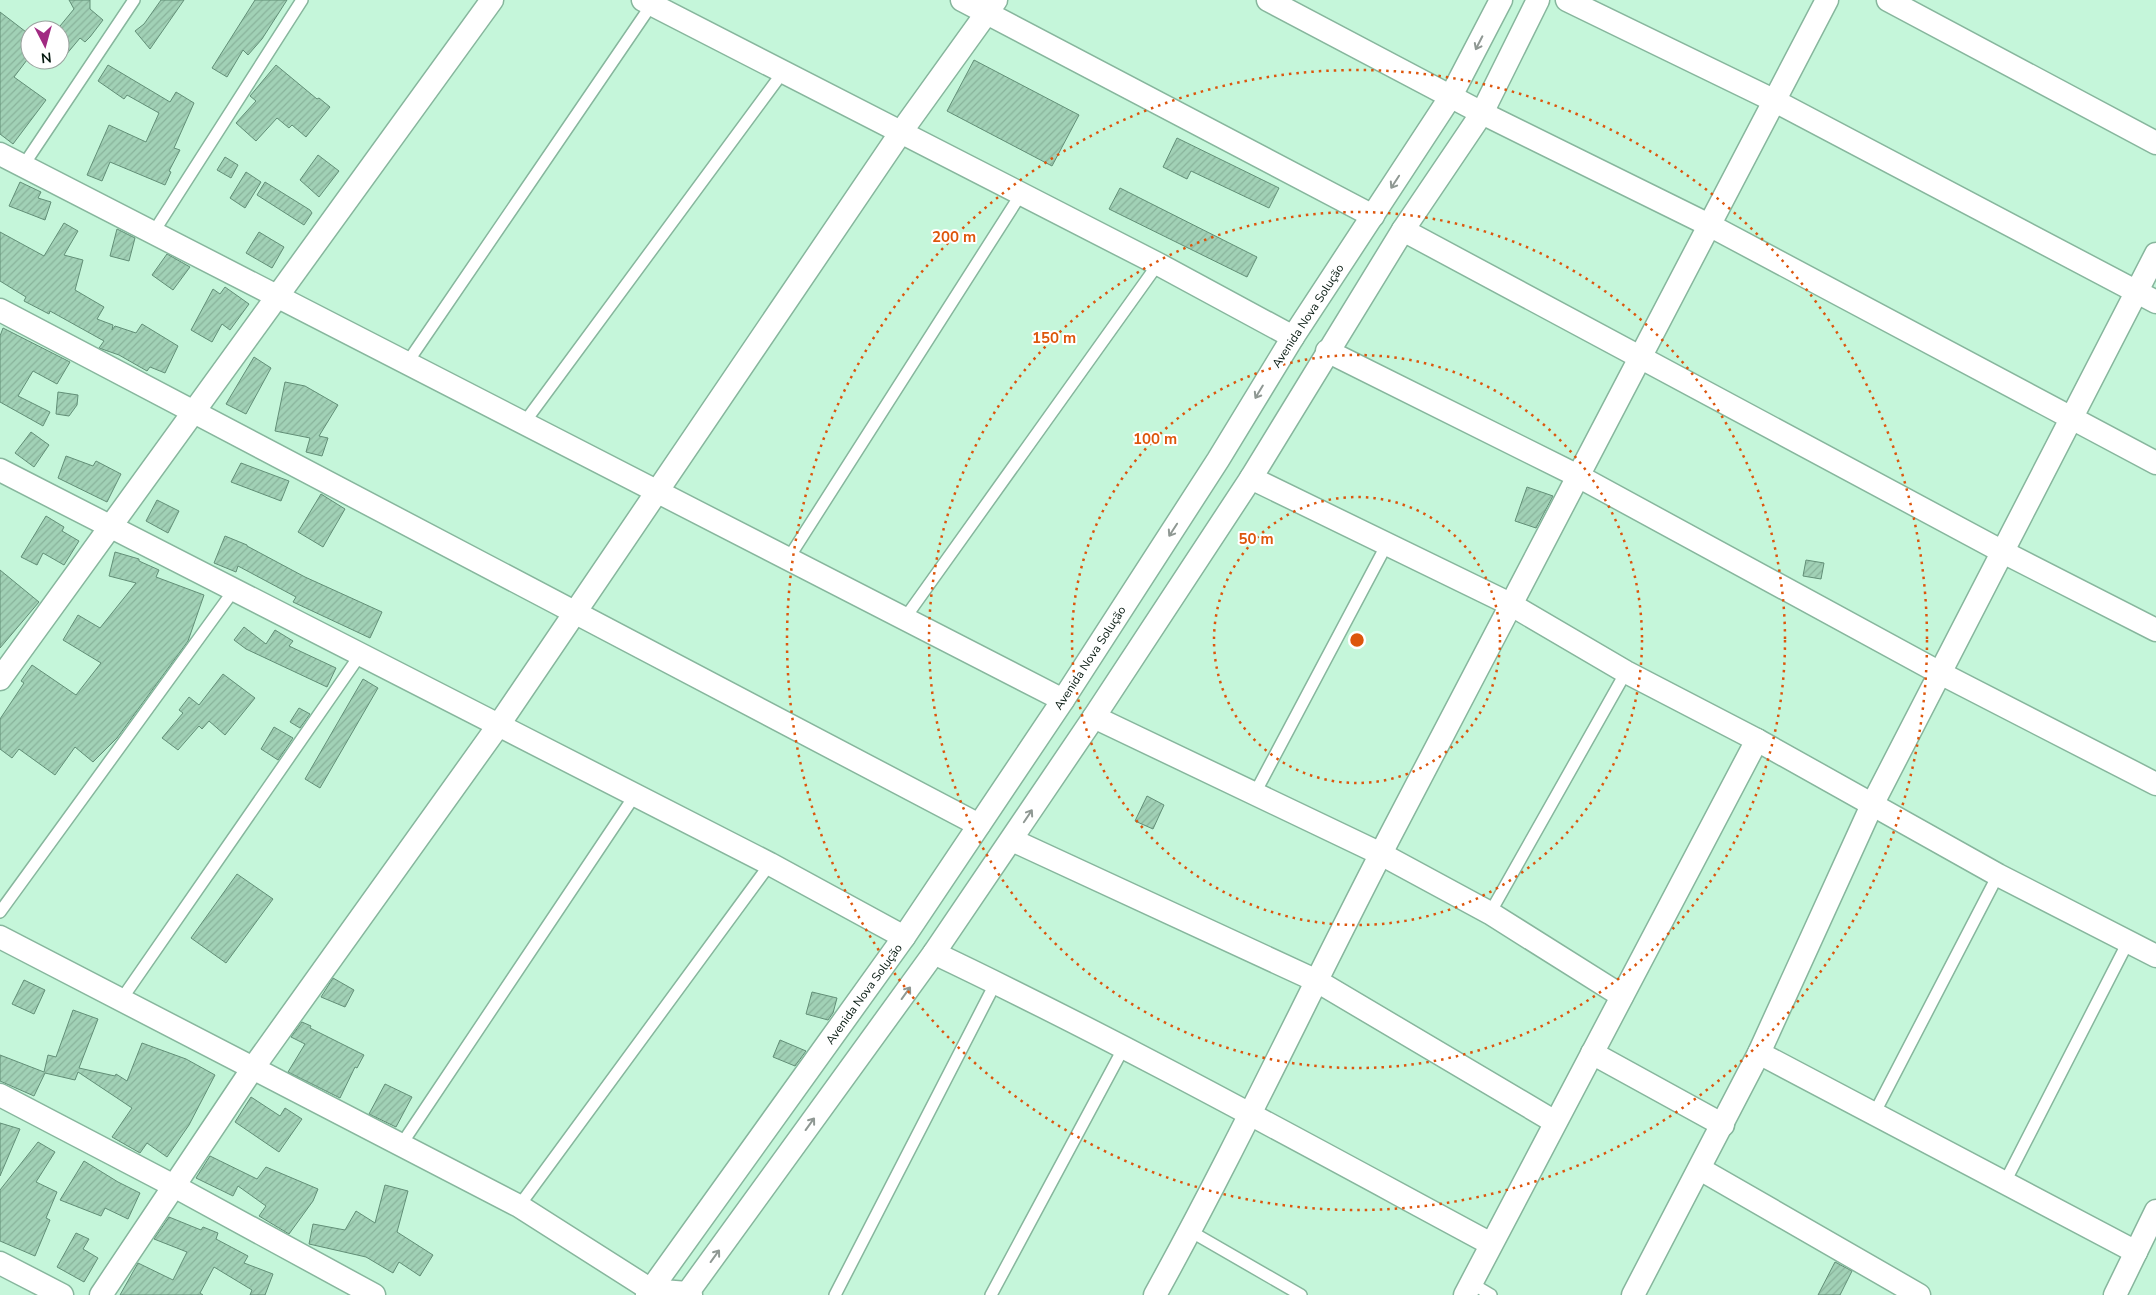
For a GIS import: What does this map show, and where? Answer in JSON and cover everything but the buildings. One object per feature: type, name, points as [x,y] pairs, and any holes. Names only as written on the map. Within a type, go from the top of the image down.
[{"type":"street","points":[[0,679],[492,0]]},
{"type":"street","points":[[962,0],[991,6],[1373,216]]},
{"type":"street","points":[[1268,0],[1482,113],[1711,226],[2156,463]]},
{"type":"street","name":"Avenida Nova Solução","points":[[649,1292],[904,938],[1063,700],[1218,460],[1293,337],[1451,96],[1501,0]]},
{"type":"street","points":[[0,937],[518,1206],[649,1292],[688,1294],[934,953],[1094,717],[1250,478],[1403,230],[1482,113],[1538,0]]},
{"type":"street","points":[[1567,0],[1775,101],[2147,297]]},
{"type":"street","points":[[1155,1295],[1190,1231],[1380,854],[1510,604],[1711,226],[1827,0]]},
{"type":"street","points":[[1888,0],[2156,142]]},
{"type":"street","points":[[647,2],[1158,264],[1293,337]]},
{"type":"street","points":[[101,1295],[253,1068],[498,726],[901,132],[991,6]]},
{"type":"street","points":[[0,154],[1063,700]]},
{"type":"street","points":[[1403,230],[2003,552],[2156,630]]},
{"type":"street","points":[[1633,1295],[1759,1054],[1872,805],[2073,418],[2147,297],[2156,254]]},
{"type":"street","points":[[0,310],[979,824]]},
{"type":"street","points":[[1327,351],[1578,476],[1940,673],[2156,784]]},
{"type":"street","points":[[0,470],[770,864],[904,938]]},
{"type":"street","points":[[1250,478],[1510,604],[1626,672],[1757,740],[1998,875],[2156,956]]},
{"type":"street","points":[[1094,717],[1380,854],[1490,913],[1622,996]]},
{"type":"street","points":[[1468,1289],[1757,740]]},
{"type":"street","points":[[1012,840],[1317,981],[1555,1122]]},
{"type":"street","points":[[934,953],[996,982],[1491,1244]]},
{"type":"street","points":[[1592,1053],[1723,1125]]},
{"type":"street","points":[[1759,1054],[2136,1252]]},
{"type":"street","points":[[0,1095],[174,1186],[374,1295]]},
{"type":"street","points":[[1700,1169],[1919,1295]]},
{"type":"street","points":[[2115,1295],[2156,1211]]},
{"type":"street","points":[[0,1263],[62,1295]]},
{"type":"lane","points":[[23,166],[134,0]]},
{"type":"lane","points":[[153,233],[302,0]]},
{"type":"lane","points":[[407,363],[647,2]]},
{"type":"lane","points":[[524,423],[783,72]]},
{"type":"lane","points":[[788,558],[1021,194]]},
{"type":"lane","points":[[905,618],[1158,264]]},
{"type":"lane","points":[[1255,793],[1387,544]]},
{"type":"lane","points":[[0,912],[234,590]]},
{"type":"lane","points":[[121,1000],[360,654]]},
{"type":"lane","points":[[1490,913],[1626,672]]},
{"type":"lane","points":[[401,1145],[635,795]]},
{"type":"lane","points":[[518,1206],[770,864]]},
{"type":"lane","points":[[1874,1114],[1998,875]]},
{"type":"lane","points":[[2005,1182],[2128,942]]},
{"type":"lane","points":[[835,1295],[996,982]]},
{"type":"lane","points":[[991,1295],[1123,1049]]},
{"type":"lane","points":[[1190,1231],[1301,1295]]},
{"type":"lane","points":[[1468,1289],[1491,1295]]}]
